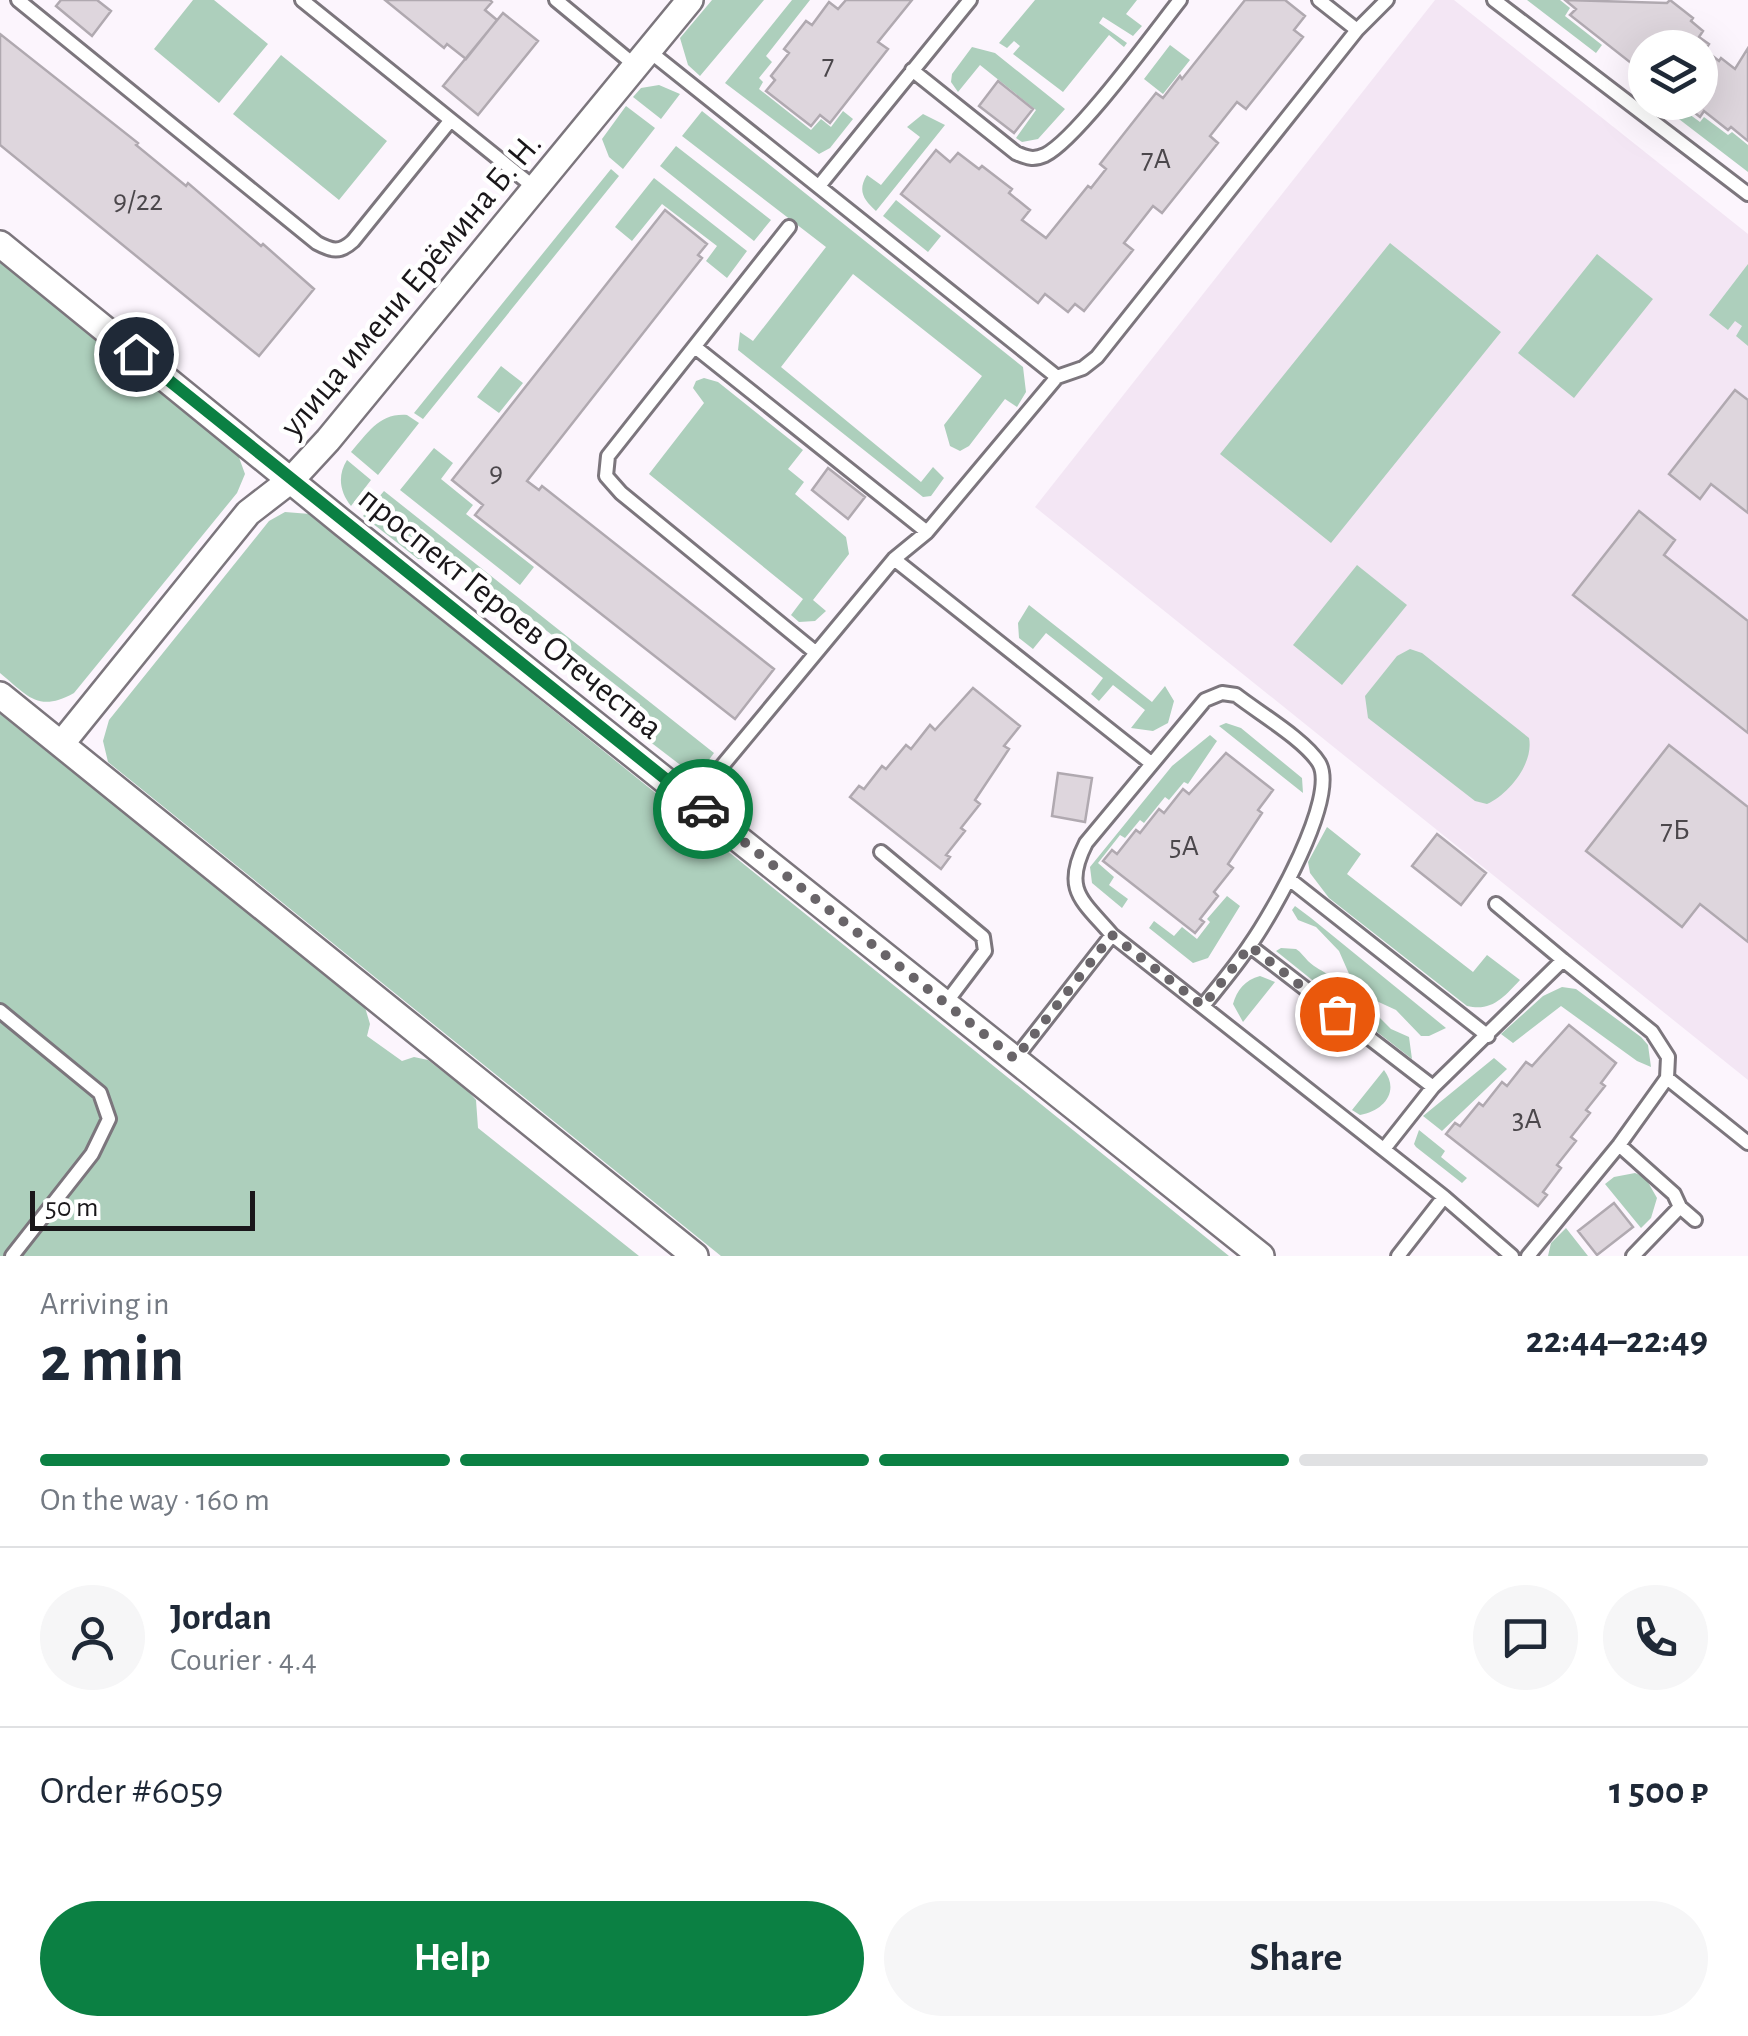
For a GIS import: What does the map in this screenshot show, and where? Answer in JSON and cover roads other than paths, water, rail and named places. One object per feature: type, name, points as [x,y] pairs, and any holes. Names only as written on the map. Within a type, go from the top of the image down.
[{"type":"street","name":"улица имени Ерёмина Б. Н.","points":[[62,744],[248,512],[292,479],[328,440],[690,0]]},
{"type":"street","name":"проспект Героев Отечества","points":[[0,244],[344,524],[1261,1256]]},
{"type":"street","points":[[0,695],[694,1256]]},
{"type":"lane","points":[[18,0],[317,243],[332,251],[352,241],[444,116]]},
{"type":"lane","points":[[302,0],[535,188]]},
{"type":"lane","points":[[556,0],[819,186],[1057,378]]},
{"type":"lane","points":[[819,186],[970,0]]},
{"type":"lane","points":[[912,70],[1016,153],[1028,159],[1042,157],[1055,149],[1086,115],[1180,0]]},
{"type":"lane","points":[[1319,0],[1357,30]]},
{"type":"lane","points":[[692,801],[894,559],[927,532],[1057,378],[1084,368],[1097,357],[1357,30],[1387,0]]},
{"type":"lane","points":[[1494,0],[1748,194]]},
{"type":"lane","points":[[789,227],[608,456],[606,476],[815,652]]},
{"type":"lane","points":[[695,348],[927,532]]},
{"type":"lane","points":[[894,559],[1151,763]]},
{"type":"lane","points":[[1203,1006],[1250,946],[1289,879],[1324,795],[1324,777],[1308,751],[1236,695],[1222,693],[1205,700],[1086,844],[1074,868],[1074,886],[1112,935],[1444,1197],[1512,1256]]},
{"type":"lane","points":[[882,852],[984,938],[984,951],[944,1004]]},
{"type":"lane","points":[[1289,879],[1488,1036]]},
{"type":"lane","points":[[1496,904],[1652,1032],[1668,1058],[1667,1078],[1528,1256]]},
{"type":"lane","points":[[1015,1059],[1112,935]]},
{"type":"lane","points":[[1250,946],[1433,1088]]},
{"type":"lane","points":[[1384,1149],[1433,1088],[1563,960]]},
{"type":"lane","points":[[0,1011],[100,1093],[109,1119],[92,1154],[12,1256]]},
{"type":"lane","points":[[1667,1078],[1748,1143]]},
{"type":"lane","points":[[1618,1145],[1674,1194],[1680,1207],[1695,1220]]},
{"type":"lane","points":[[1398,1256],[1444,1197]]},
{"type":"lane","points":[[1632,1256],[1680,1207]]}]
